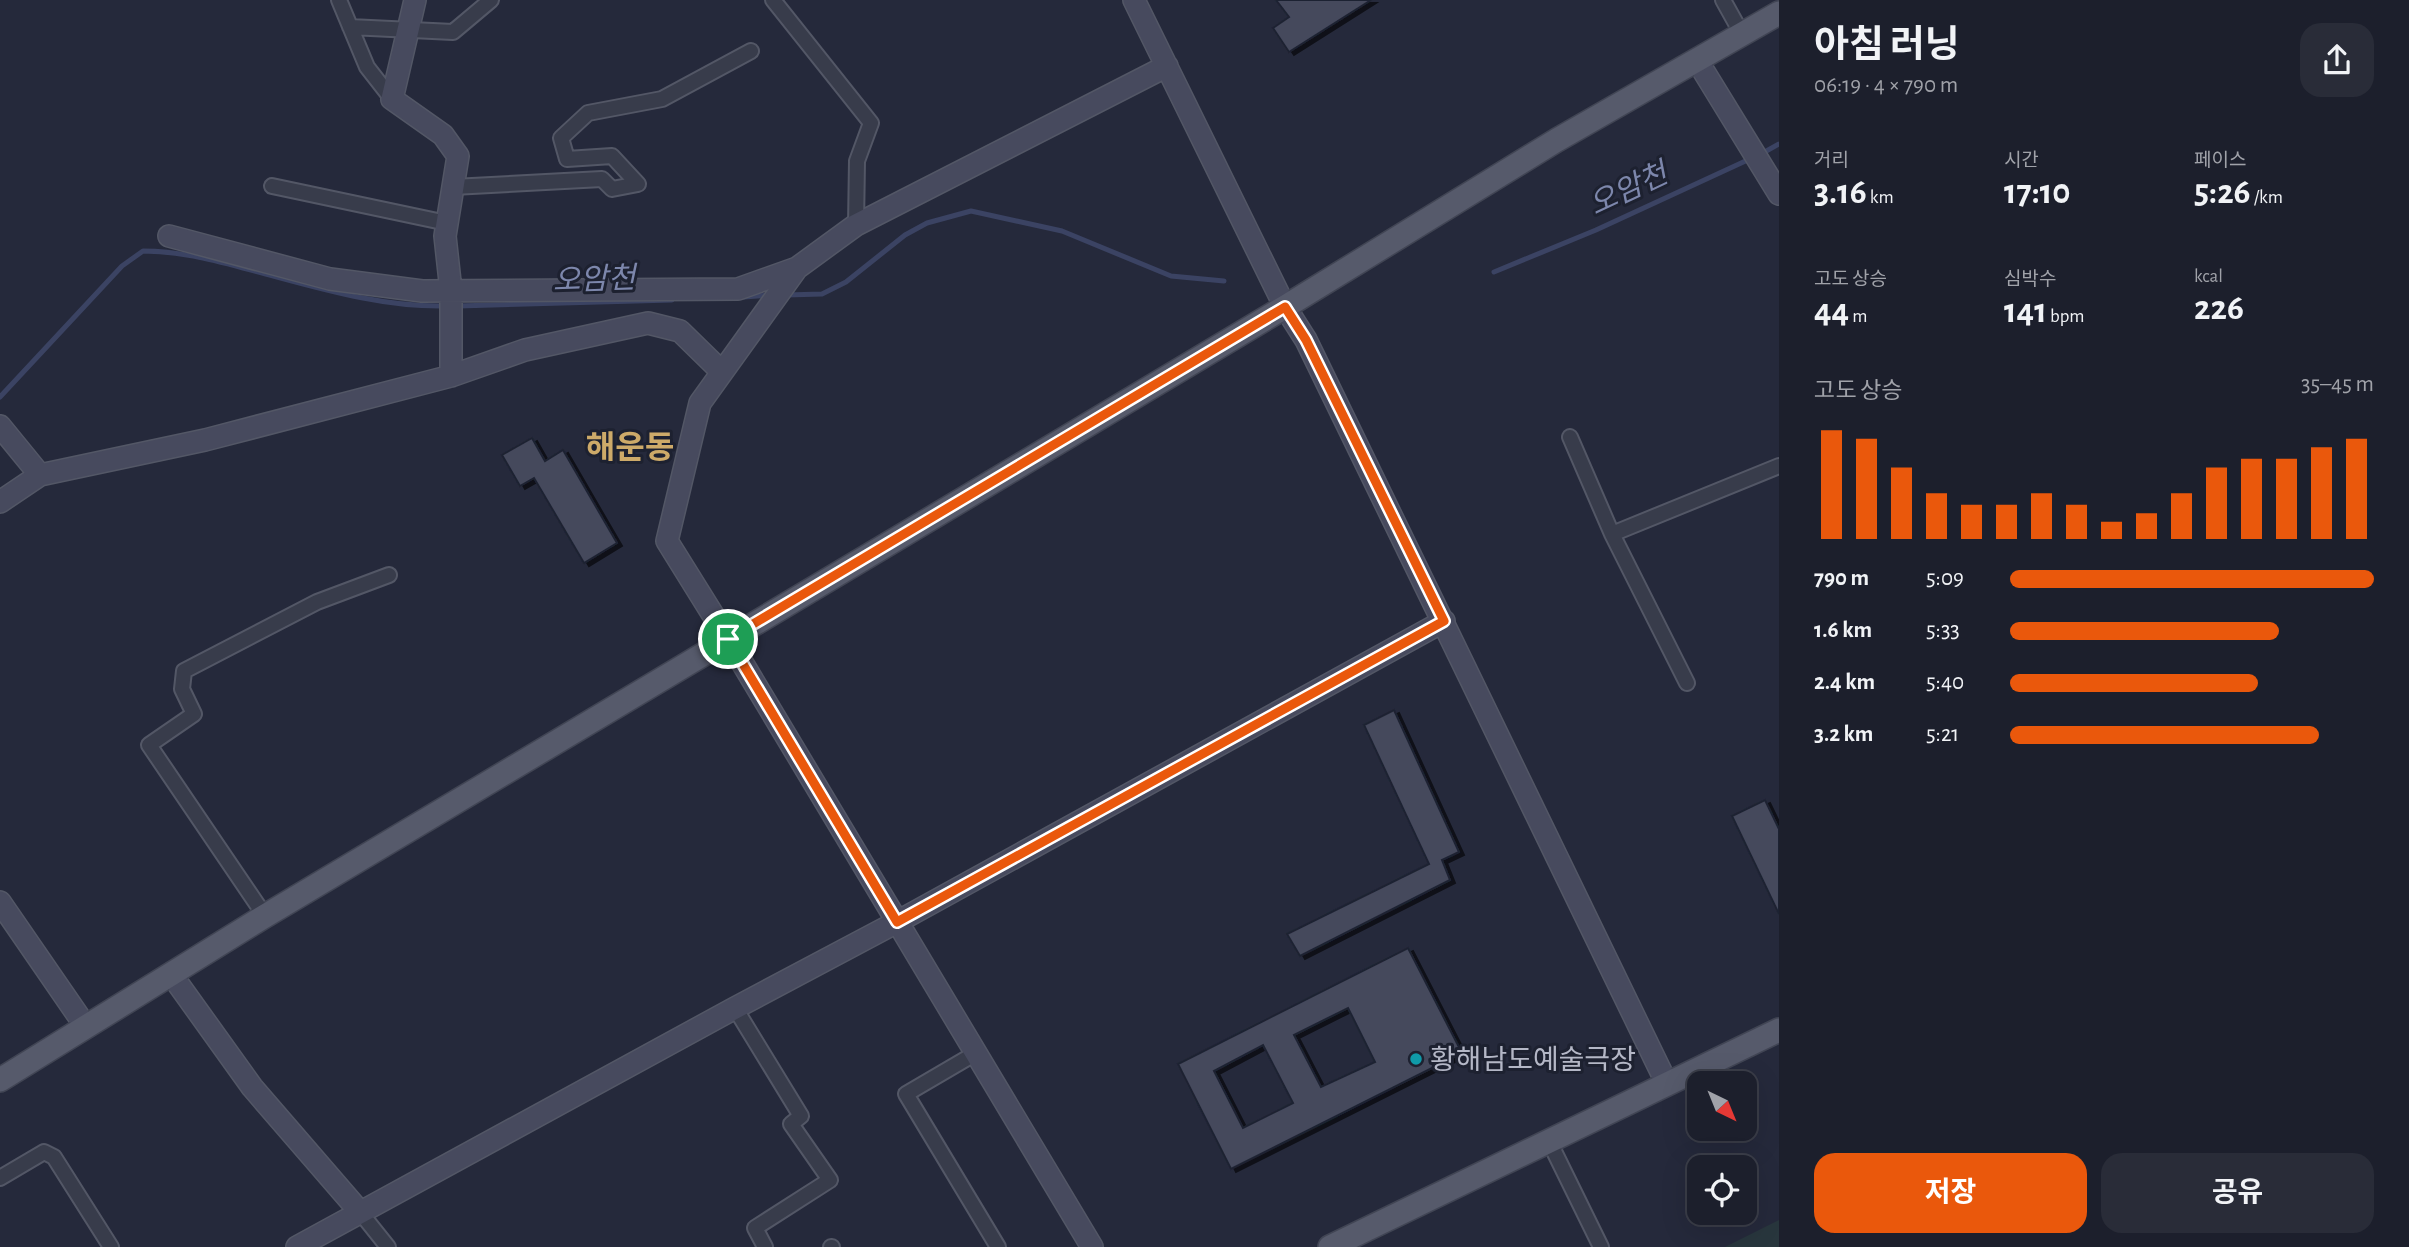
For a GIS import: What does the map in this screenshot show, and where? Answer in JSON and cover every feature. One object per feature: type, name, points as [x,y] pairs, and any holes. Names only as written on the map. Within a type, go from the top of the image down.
[{"type":"main road","points":[[0,1080],[265,916],[1285,307],[1558,140],[1698,62],[1779,13]]},
{"type":"main road","points":[[1330,1247],[1779,1030]]},
{"type":"street","points":[[339,0],[367,67],[392,99],[443,135],[458,156],[445,236],[451,302],[452,376]]},
{"type":"street","points":[[392,99],[415,0]]},
{"type":"street","points":[[350,27],[453,32],[491,0]]},
{"type":"street","points":[[773,0],[871,123],[857,161],[856,225]]},
{"type":"street","points":[[1135,0],[1285,307],[1306,340],[1444,621],[1667,1084]]},
{"type":"street","points":[[1724,0],[1742,36]]},
{"type":"street","points":[[453,187],[602,179],[612,189],[638,184],[612,156],[567,159],[561,138],[588,113],[662,99],[751,51]]},
{"type":"street","points":[[1698,62],[1779,194]]},
{"type":"street","points":[[1092,1247],[667,541],[700,402],[792,275],[856,225],[1167,66]]},
{"type":"street","points":[[272,186],[447,223]]},
{"type":"street","points":[[169,236],[330,279],[422,291],[451,302],[738,289],[792,275]]},
{"type":"street","points":[[0,502],[40,475],[205,440],[452,376],[525,350],[648,323],[680,331],[722,372]]},
{"type":"street","points":[[1,427],[40,475]]},
{"type":"street","points":[[1570,437],[1612,534],[1687,683]]},
{"type":"street","points":[[1612,534],[1779,466]]},
{"type":"street","points":[[265,916],[149,745],[194,714],[182,689],[184,671],[317,602],[389,575]]},
{"type":"street","points":[[297,1247],[897,922],[1444,621]]},
{"type":"street","points":[[4,915],[86,1027]]},
{"type":"street","points":[[171,974],[252,1087],[388,1247]]},
{"type":"street","points":[[735,1008],[801,1116],[791,1124],[830,1180],[755,1227],[765,1247]]},
{"type":"street","points":[[976,1054],[906,1094],[998,1247]]},
{"type":"street","points":[[1549,1141],[1601,1247]]},
{"type":"street","points":[[0,1178],[44,1152],[54,1157],[111,1247]]},
{"type":"shaded area","points":[[1779,1220],[1779,1247],[1725,1247]]},
{"type":"building","points":[[1276,0],[1371,0],[1289,52],[1273,28],[1289,17]]},
{"type":"building","points":[[532,438],[545,461],[563,450],[617,543],[584,563],[534,478],[520,486],[502,455]]},
{"type":"building","points":[[1394,710],[1459,852],[1442,860],[1450,880],[1300,956],[1287,934],[1429,864],[1364,725]]},
{"type":"building","points":[[1765,800],[1779,829],[1779,914],[1732,816]]},
{"type":"building","name":"황해남도예술극장","points":[[1408,948],[1462,1053],[1231,1169],[1178,1064]],"holes":[[[1348,1008],[1375,1062],[1321,1087],[1294,1035]],[[1263,1045],[1293,1103],[1243,1128],[1214,1071]]]},
{"type":"waterway","name":"오암천","points":[[1761,154],[1779,144]]},
{"type":"waterway","name":"오암천","points":[[1494,272],[1596,230],[1752,158]]},
{"type":"waterway","name":"오암천","points":[[786,295],[822,294],[846,282],[905,235],[927,223],[971,211],[1062,231],[1171,276],[1224,281]]},
{"type":"waterway","name":"오암천","points":[[0,397],[122,266],[143,251],[169,252],[206,259],[370,299],[422,306],[448,306]]},
{"type":"waterway","name":"오암천","points":[[744,297],[770,295]]},
{"type":"waterway","name":"오암천","points":[[458,306],[672,300]]},
{"type":"place","name":"황해남도예술극장","points":[[1416,1059]]},
{"type":"district","name":"해운동","points":[[630,447]]},
{"type":"route","points":[[1285,307],[1306,340],[1444,621],[897,922],[728,639],[1285,307]]}]
